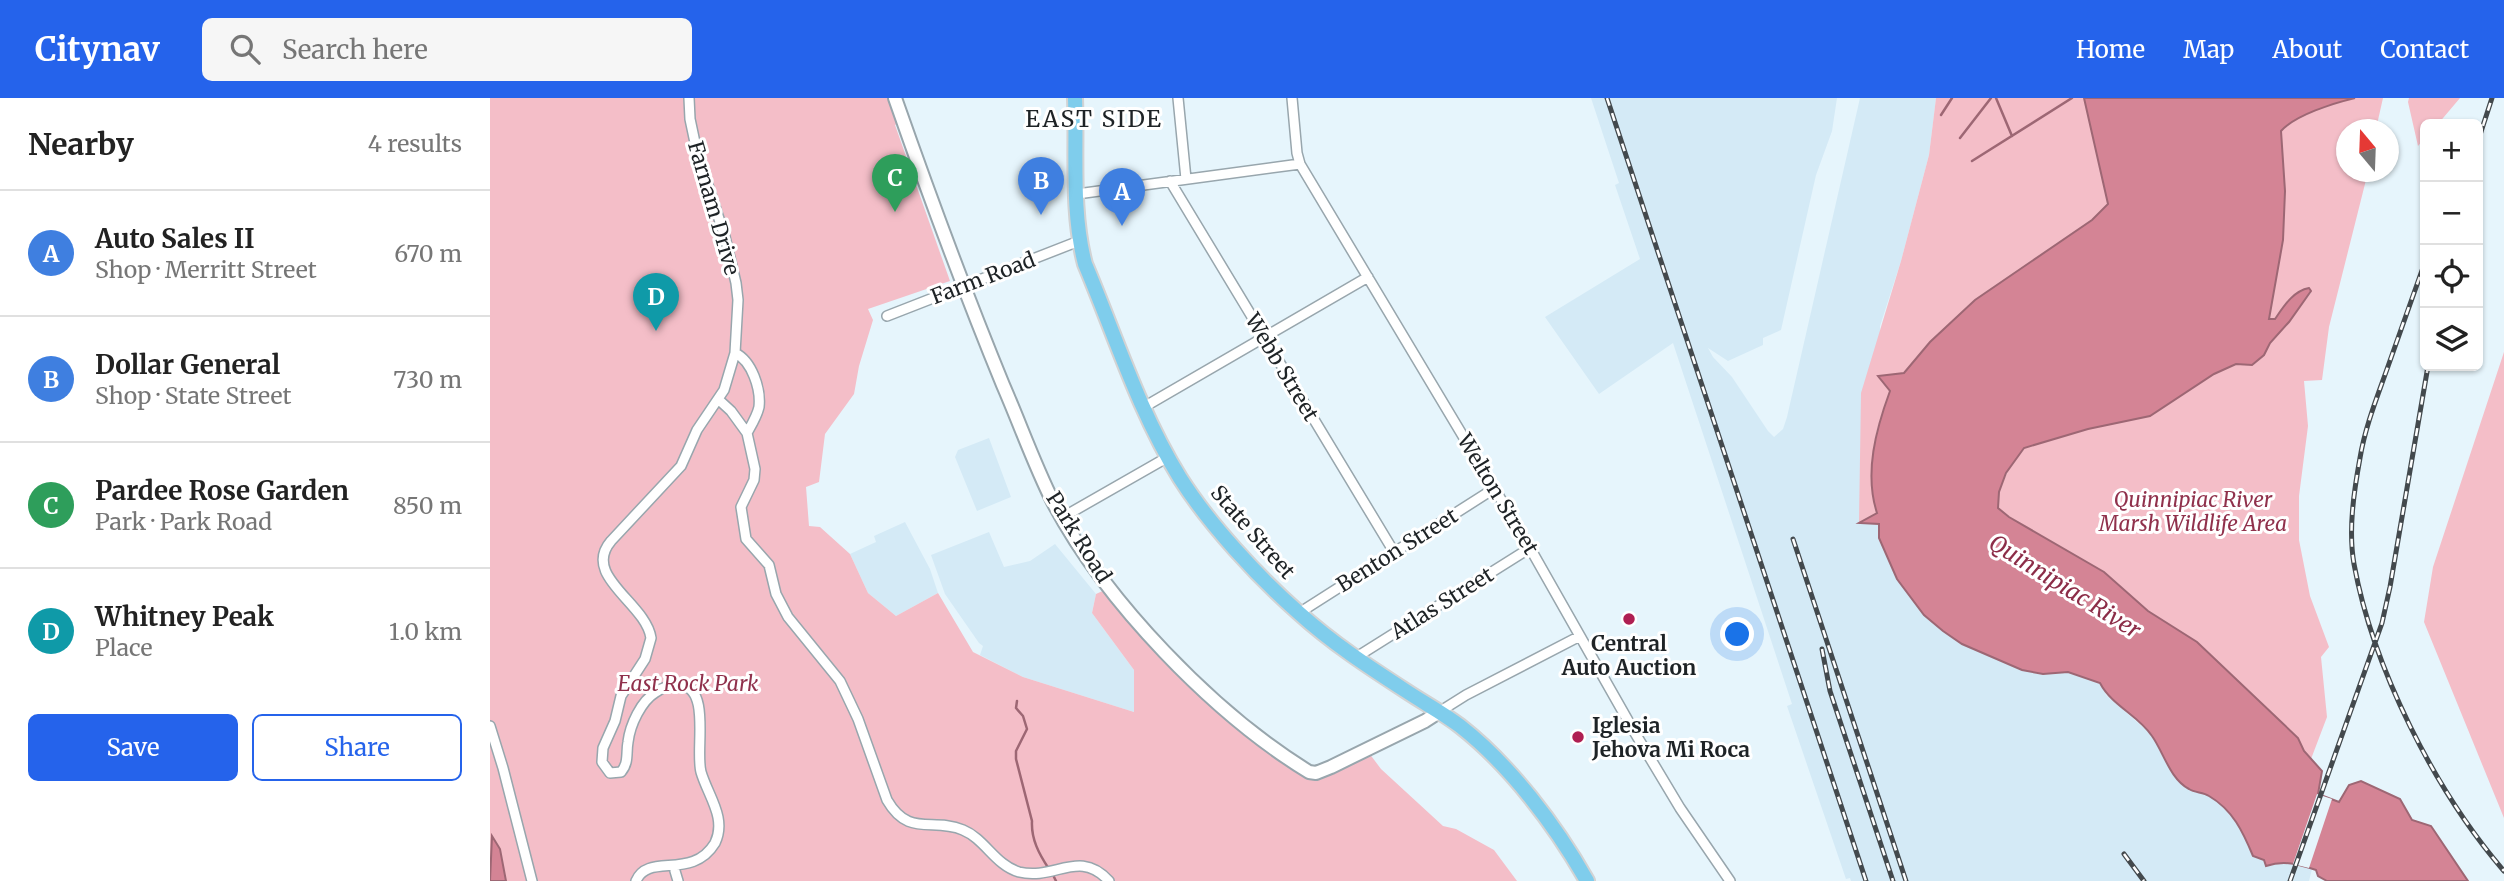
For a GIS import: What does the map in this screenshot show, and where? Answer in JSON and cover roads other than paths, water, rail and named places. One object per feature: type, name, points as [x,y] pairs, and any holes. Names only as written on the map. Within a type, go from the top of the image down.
[{"type":"main road","name":"Park Road","points":[[895,98],[963,287],[1041,475],[1063,517],[1118,598],[1181,668],[1235,718],[1309,772],[1320,772],[1338,764],[1439,712]]},
{"type":"main road","name":"State Street","points":[[1075,98],[1079,241],[1085,264],[1144,407],[1180,478],[1215,524],[1259,574],[1299,613],[1355,657],[1472,736],[1506,769],[1562,842],[1587,881]]},
{"type":"street","name":"Farnam Drive","points":[[675,871],[686,869],[705,857],[714,846],[719,832],[719,819],[699,759],[699,702],[687,686],[673,685],[656,692],[646,701],[628,738],[626,766],[618,774],[606,770],[601,758],[603,748],[615,721],[621,696],[645,659],[651,638],[640,614],[610,581],[602,556],[611,541],[678,471],[697,430],[719,400],[728,381],[735,353],[738,300],[736,283],[729,248],[697,152],[689,98]]},
{"type":"street","points":[[1178,98],[1186,179]]},
{"type":"street","name":"Welton Street","points":[[1292,98],[1300,164],[1495,488],[1635,733],[1680,808],[1730,881]]},
{"type":"street","points":[[1077,194],[1300,164]]},
{"type":"street","name":"Webb Street","points":[[1170,181],[1394,552]]},
{"type":"street","name":"Farm Road","points":[[887,316],[1079,241]]},
{"type":"street","points":[[1144,407],[1368,277]]},
{"type":"street","points":[[735,353],[751,371],[758,397],[757,413],[747,433]]},
{"type":"street","points":[[719,400],[747,433],[755,475],[741,507],[743,527],[749,543],[769,565],[778,601],[791,622],[840,681],[858,719],[887,800],[899,816],[919,826],[962,830],[1005,866],[1021,873],[1044,875],[1072,866],[1086,865],[1098,870],[1109,881]]},
{"type":"street","points":[[1063,517],[1168,457]]},
{"type":"street","name":"Benton Street","points":[[1299,613],[1495,488]]},
{"type":"street","name":"Atlas Street","points":[[1355,657],[1530,548]]},
{"type":"street","points":[[1439,712],[1465,695],[1580,636]]},
{"type":"street","points":[[490,726],[532,881]]},
{"type":"street","points":[[636,881],[640,873],[650,868],[675,871],[678,881]]},
{"type":"water","name":"Quinnipiac River","points":[[2084,98],[2355,98],[2305,115],[2281,131],[2285,191],[2283,240],[2269,319],[2275,319],[2298,292],[2309,288],[2311,291],[2270,343],[2264,355],[2252,365],[2236,364],[2214,374],[2150,416],[2088,429],[2024,448],[2006,473],[1999,492],[1998,508],[2104,572],[2148,611],[2197,642],[2298,738],[2304,751],[2322,771],[2318,794],[2339,802],[2349,785],[2361,781],[2400,799],[2412,820],[2431,826],[2468,881],[2327,881],[2318,876],[2316,870],[2303,866],[2285,863],[2266,866],[2264,860],[2253,856],[2241,830],[2225,808],[2209,796],[2182,785],[2146,729],[2111,698],[2100,683],[2068,672],[2043,674],[2022,670],[1962,644],[1924,615],[1897,579],[1879,538],[1879,524],[1859,523],[1877,513],[1873,498],[1873,451],[1890,391],[1878,376],[1904,373],[1930,342],[1975,300],[2092,220],[2108,204]]},
{"type":"water","points":[[492,836],[500,849],[506,881],[490,881]]},
{"type":"waterway","points":[[1941,115],[1952,98]]},
{"type":"waterway","points":[[1960,138],[1991,98]]},
{"type":"waterway","points":[[1996,98],[2012,136]]},
{"type":"waterway","points":[[1972,161],[2072,98]]},
{"type":"waterway","points":[[1017,701],[1016,708],[1023,716],[1027,729],[1016,751],[1016,759],[1032,821],[1034,840],[1049,869]]},
{"type":"waterway","points":[[1054,877],[1056,881]]},
{"type":"railway","points":[[1607,98],[1866,881]]},
{"type":"railway","points":[[2483,126],[2492,98]]},
{"type":"railway","points":[[2420,276],[2365,436],[2354,497],[2352,551],[2363,604],[2376,645],[2410,726],[2454,804],[2504,871]]},
{"type":"railway","points":[[2290,881],[2382,623],[2427,371]]},
{"type":"railway","points":[[1793,539],[1906,881]]},
{"type":"railway","points":[[1822,649],[1830,691],[1893,881]]},
{"type":"railway","points":[[2124,854],[2144,881]]},
{"type":"place","name":"Pardee Rose Garden","points":[[895,212]]},
{"type":"place","name":"Dollar General","points":[[1041,215]]},
{"type":"place","name":"Auto Sales II","points":[[1122,226]]},
{"type":"place","name":"Whitney Peak","points":[[656,331]]},
{"type":"place","name":"Central Auto Auction","points":[[1629,619]]},
{"type":"place","name":"Iglesia Jehova Mi Roca","points":[[1578,737]]},
{"type":"district","name":"EAST SIDE","points":[[1094,118]]},
{"type":"park label","name":"Quinnipiac River Marsh Wildlife Area","points":[[2193,511]]},
{"type":"park label","name":"East Rock Park","points":[[688,683]]}]
